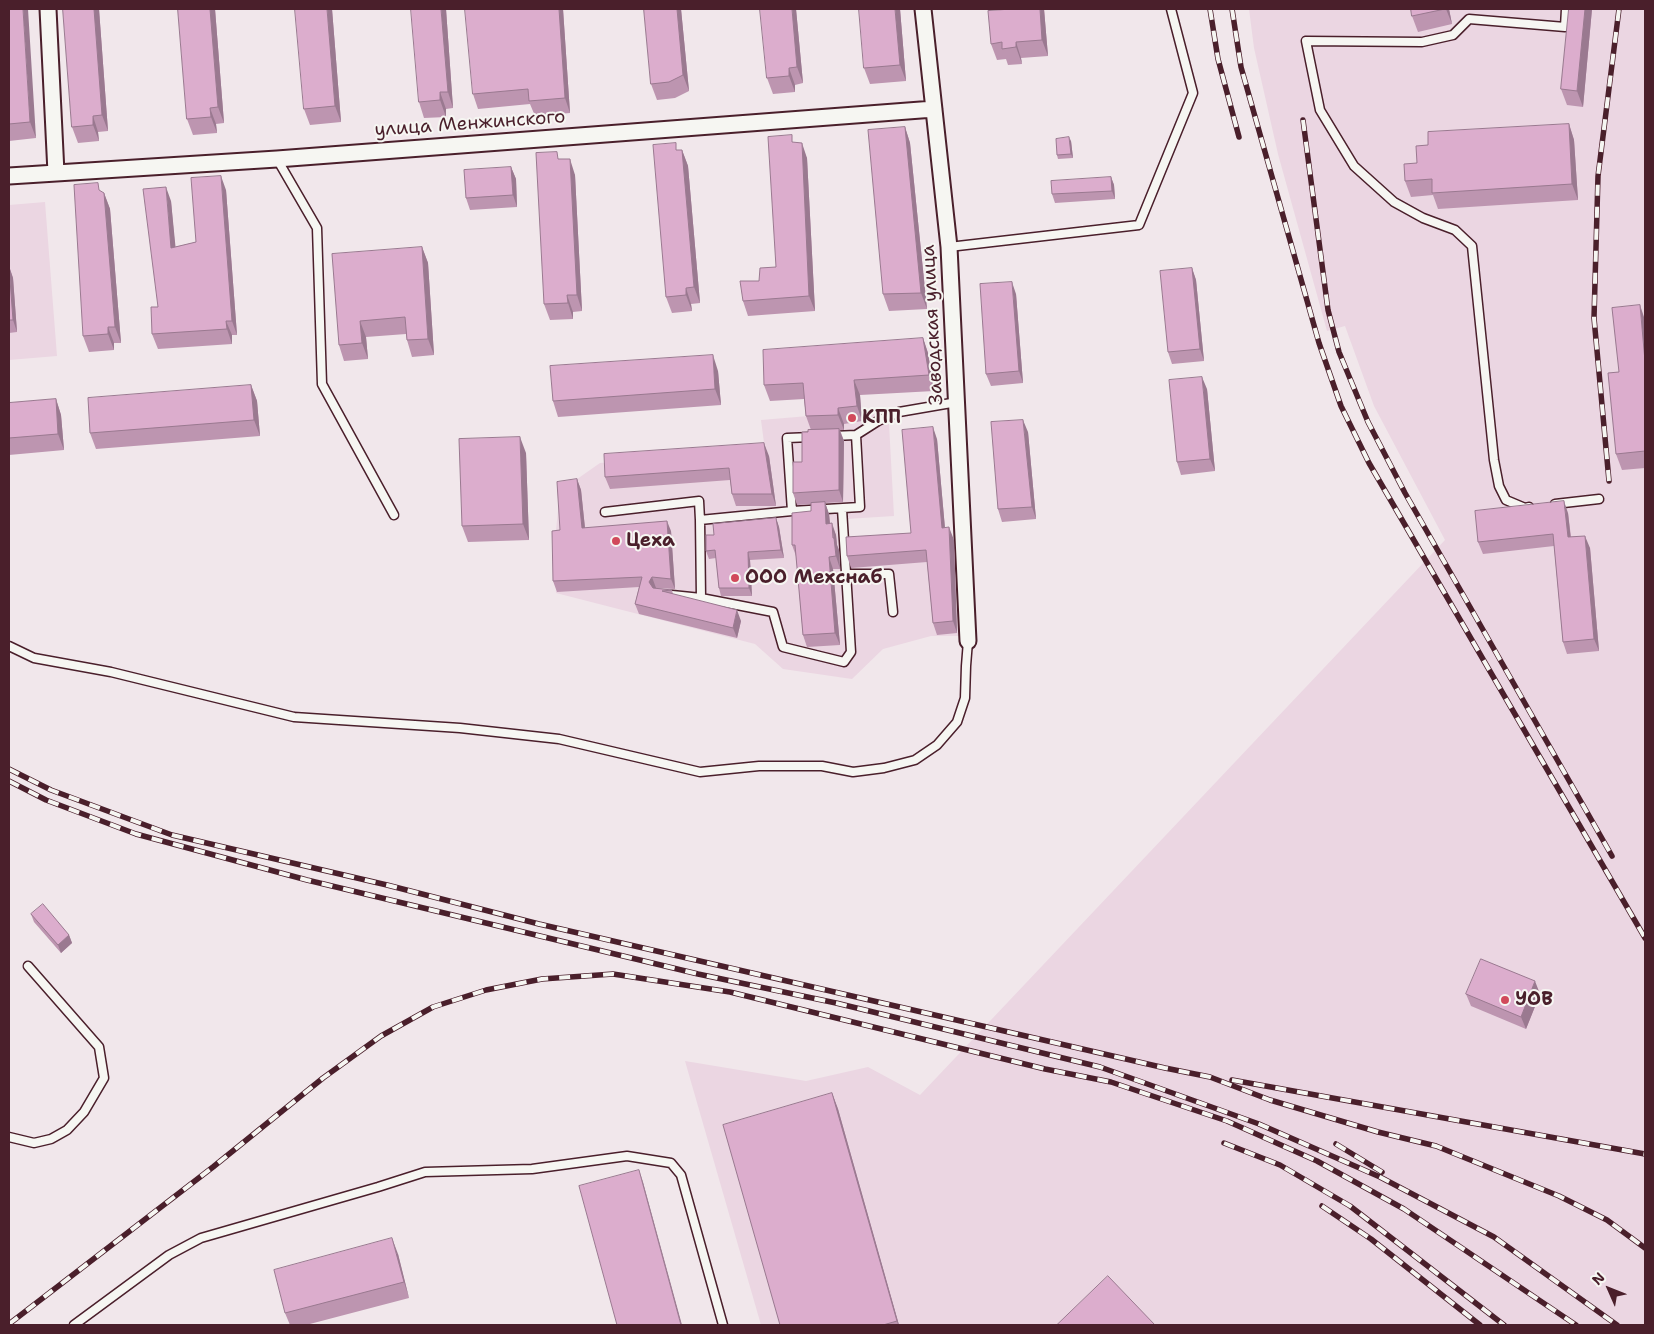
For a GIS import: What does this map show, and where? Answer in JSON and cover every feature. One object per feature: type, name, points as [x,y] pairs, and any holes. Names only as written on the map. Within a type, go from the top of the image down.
[{"type":"street","points":[[48,9],[56,172]]},
{"type":"street","name":"Заводская улица","points":[[923,9],[949,247],[968,641]]},
{"type":"street","name":"улица Менжинского","points":[[9,176],[277,159],[934,110]]},
{"type":"lane","points":[[949,247],[1139,225],[1193,92],[1171,9]]},
{"type":"lane","points":[[1534,507],[1525,508],[1506,500],[1499,486],[1494,460],[1472,246],[1455,230],[1423,218],[1394,202],[1354,166],[1320,110],[1306,41],[1422,42],[1453,35],[1468,19],[1564,27],[1566,9]]},
{"type":"lane","points":[[277,159],[317,228],[322,384],[394,515]]},
{"type":"lane","points":[[826,436],[856,435],[878,421],[899,412],[957,402]]},
{"type":"lane","points":[[700,520],[792,511],[860,507],[856,435]]},
{"type":"lane","points":[[792,511],[787,438],[817,437]]},
{"type":"lane","points":[[1544,506],[1599,500]]},
{"type":"lane","points":[[604,512],[699,501],[702,598]]},
{"type":"lane","points":[[666,594],[702,598],[774,612],[783,647],[844,662],[851,652],[842,509]]},
{"type":"lane","points":[[846,574],[889,574],[893,612]]},
{"type":"lane","points":[[9,646],[34,658],[111,672],[294,717],[460,728],[559,739],[700,772],[759,766],[822,766],[853,772],[884,768],[915,760],[937,745],[957,722],[965,698],[968,641]]},
{"type":"lane","points":[[9,1137],[34,1143],[51,1139],[67,1130],[84,1112],[104,1078],[99,1047],[28,966]]},
{"type":"lane","points":[[74,1325],[169,1255],[201,1238],[425,1172],[532,1168],[627,1156],[671,1163],[681,1175],[724,1325]]},
{"type":"shaded area","points":[[1249,9],[1645,9],[1645,1325],[761,1325],[685,1061],[806,1081],[868,1067],[920,1095],[1445,540],[1374,406],[1345,326],[1327,331],[1278,154],[1254,48]]},
{"type":"shaded area","points":[[45,202],[57,356],[9,360],[9,205]]},
{"type":"shaded area","points":[[880,410],[889,424],[894,516],[846,519],[847,548],[954,539],[959,636],[931,636],[883,649],[852,679],[783,669],[755,644],[556,593],[555,540],[560,491],[600,463],[765,450],[761,420]]},
{"type":"building","points":[[9,9],[23,9],[30,122],[9,124]]},
{"type":"building","points":[[63,9],[94,9],[102,115],[93,116],[93,125],[72,127]]},
{"type":"building","points":[[178,9],[210,9],[218,107],[210,108],[211,117],[187,119]]},
{"type":"building","points":[[295,9],[327,9],[335,106],[304,109]]},
{"type":"building","points":[[411,9],[441,9],[448,92],[440,92],[440,100],[419,102]]},
{"type":"building","points":[[465,9],[559,9],[565,98],[529,101],[528,89],[473,94]]},
{"type":"building","points":[[644,9],[677,9],[683,75],[669,82],[651,84]]},
{"type":"building","points":[[760,9],[792,9],[797,67],[789,68],[789,76],[767,78]]},
{"type":"building","points":[[859,9],[895,9],[900,65],[864,68]]},
{"type":"building","points":[[1040,9],[1042,40],[1016,42],[1016,47],[1002,49],[1002,42],[991,44],[988,11]]},
{"type":"building","points":[[1411,9],[1445,9],[1412,16]]},
{"type":"building","points":[[1569,9],[1585,9],[1577,91],[1561,89]]},
{"type":"building","points":[[1569,124],[1572,184],[1432,193],[1432,179],[1405,181],[1404,164],[1417,163],[1416,146],[1428,145],[1428,132]]},
{"type":"building","points":[[905,127],[921,293],[883,294],[868,130]]},
{"type":"building","points":[[792,135],[792,142],[802,143],[809,296],[743,301],[740,281],[759,281],[760,268],[776,267],[768,137]]},
{"type":"building","points":[[1069,137],[1071,154],[1057,155],[1056,139]]},
{"type":"building","points":[[676,143],[676,150],[682,150],[694,287],[686,288],[686,295],[666,297],[653,145]]},
{"type":"building","points":[[557,152],[558,159],[570,159],[577,295],[567,295],[568,303],[544,304],[536,153]]},
{"type":"building","points":[[511,167],[513,195],[466,198],[464,170]]},
{"type":"building","points":[[221,176],[232,321],[226,321],[227,329],[152,334],[151,307],[158,307],[143,189],[166,187],[171,248],[196,242],[191,178]]},
{"type":"building","points":[[1111,177],[1112,191],[1052,194],[1051,181]]},
{"type":"building","points":[[98,183],[99,190],[104,193],[115,327],[108,327],[108,334],[83,336],[74,185]]},
{"type":"building","points":[[422,247],[428,339],[407,340],[405,317],[360,321],[362,343],[339,345],[332,254]]},
{"type":"building","points":[[9,266],[13,320],[9,320]]},
{"type":"building","points":[[1192,268],[1200,349],[1168,352],[1160,271]]},
{"type":"building","points":[[1012,282],[1019,371],[986,374],[980,284]]},
{"type":"building","points":[[1640,305],[1645,361],[1645,451],[1616,454],[1608,373],[1619,372],[1612,308]]},
{"type":"building","points":[[923,338],[929,375],[854,380],[857,406],[838,408],[838,415],[806,416],[803,383],[764,385],[763,350]]},
{"type":"building","points":[[713,355],[715,389],[553,401],[550,366]]},
{"type":"building","points":[[1202,377],[1210,459],[1177,462],[1169,380]]},
{"type":"building","points":[[251,385],[254,420],[90,433],[88,398]]},
{"type":"building","points":[[56,399],[58,434],[9,438],[9,403]]},
{"type":"building","points":[[1023,420],[1032,507],[998,509],[991,422]]},
{"type":"building","points":[[933,427],[942,528],[949,527],[953,621],[933,623],[926,550],[847,556],[846,537],[911,533],[902,430]]},
{"type":"building","points":[[839,429],[839,490],[793,493],[793,462],[802,462],[802,432],[808,432],[808,430]]},
{"type":"building","points":[[520,437],[523,524],[462,526],[459,439]]},
{"type":"building","points":[[764,443],[772,494],[732,494],[729,468],[605,477],[604,454]]},
{"type":"building","name":"Цеха","points":[[577,479],[582,528],[667,521],[671,579],[652,577],[649,582],[653,588],[672,590],[662,591],[737,610],[733,628],[635,604],[642,577],[553,581],[552,531],[560,530],[557,482]]},
{"type":"building","points":[[1564,501],[1568,537],[1585,536],[1594,639],[1563,642],[1553,534],[1478,542],[1475,511]]},
{"type":"building","points":[[825,502],[826,524],[832,523],[836,556],[829,557],[835,633],[803,635],[795,545],[792,545],[792,513],[811,511],[811,503]]},
{"type":"building","name":"ООО Мехснаб","points":[[776,518],[781,550],[748,552],[749,588],[719,588],[715,550],[706,551],[706,535],[714,535],[713,524]]},
{"type":"building","points":[[43,904],[69,935],[58,945],[31,914]]},
{"type":"building","name":"УОВ","points":[[1481,959],[1535,981],[1521,1017],[1466,994]]},
{"type":"building","points":[[832,1093],[897,1321],[883,1325],[780,1325],[723,1125]]},
{"type":"building","points":[[639,1170],[681,1325],[617,1325],[579,1186]]},
{"type":"building","points":[[392,1238],[404,1282],[285,1313],[274,1270]]},
{"type":"building","points":[[1108,1276],[1155,1325],[1057,1325]]},
{"type":"railway","points":[[1210,9],[1218,59],[1239,137]]},
{"type":"railway","points":[[1232,9],[1241,67],[1319,343],[1341,406],[1369,463],[1645,938]]},
{"type":"railway","points":[[1609,481],[1594,318],[1598,176],[1619,9]]},
{"type":"railway","points":[[1303,120],[1328,310],[1339,352],[1368,422],[1405,493],[1612,856]]},
{"type":"railway","points":[[9,769],[51,790],[172,835],[387,885],[539,924],[1210,1077],[1270,1100],[1378,1132],[1436,1146],[1559,1196],[1607,1220],[1645,1248]]},
{"type":"railway","points":[[9,781],[46,800],[136,834],[307,880],[698,974],[836,1003],[1100,1067],[1259,1124],[1380,1177],[1494,1237],[1617,1325]]},
{"type":"railway","points":[[9,1324],[213,1167],[323,1078],[381,1036],[433,1007],[486,990],[542,979],[613,974],[730,992],[1045,1069],[1111,1082],[1227,1121],[1317,1161],[1404,1209],[1576,1325]]},
{"type":"railway","points":[[1232,1080],[1645,1154]]},
{"type":"railway","points":[[1224,1143],[1280,1165],[1350,1206],[1504,1325]]},
{"type":"railway","points":[[1336,1144],[1382,1172]]},
{"type":"railway","points":[[1322,1206],[1371,1239],[1480,1325]]},
{"type":"place","name":"КПП","points":[[852,418]]},
{"type":"place","name":"Цеха","points":[[616,541]]},
{"type":"place","name":"ООО Мехснаб","points":[[735,578]]},
{"type":"place","name":"УОВ","points":[[1505,1000]]}]
